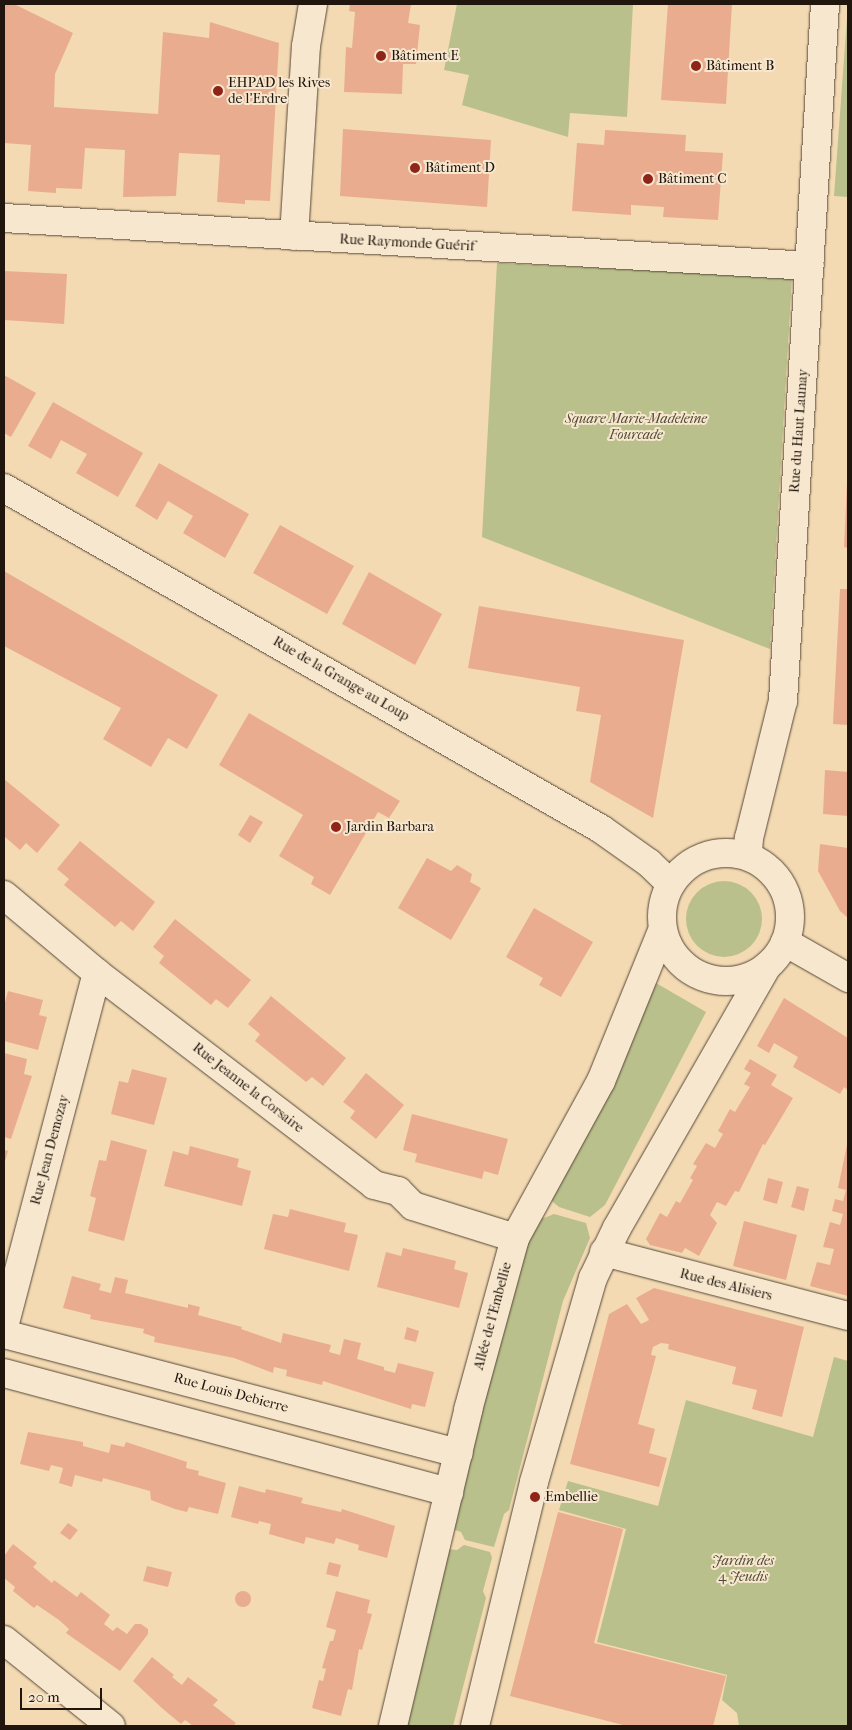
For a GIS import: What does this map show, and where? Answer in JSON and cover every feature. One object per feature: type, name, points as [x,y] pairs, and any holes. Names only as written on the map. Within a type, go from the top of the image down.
[{"type":"street","points":[[294,236],[306,46],[313,4]]},
{"type":"street","name":"Rue du Haut Launay","points":[[748,855],[749,838],[783,701],[825,4]]},
{"type":"street","name":"Rue Raymonde Guérif","points":[[4,218],[810,266]]},
{"type":"street","name":"Rue de la Grange au Loup","points":[[4,488],[601,829],[648,863],[670,883]]},
{"type":"street","points":[[476,1726],[534,1482],[593,1278],[604,1252],[768,966],[785,942],[790,917],[785,891],[770,870],[748,855],[722,852],[697,859],[670,883],[662,901],[662,931],[670,951],[680,962],[704,978],[726,982],[748,978],[768,966]]},
{"type":"street","name":"Rue Jeanne la Corsaire","points":[[4,895],[97,973],[374,1185],[398,1192],[413,1206],[515,1238]]},
{"type":"street","name":"Allée de l'Embellie","points":[[393,1726],[449,1492],[515,1238],[601,1081],[662,931]]},
{"type":"street","points":[[785,942],[848,978]]},
{"type":"street","name":"Rue Jean Demozay","points":[[4,1327],[97,973]]},
{"type":"street","name":"Rue des Alisiers","points":[[604,1252],[848,1316]]},
{"type":"street","name":"Rue Louis Debierre","points":[[4,1334],[459,1453]]},
{"type":"street","points":[[4,1373],[449,1492]]},
{"type":"street","points":[[4,1640],[111,1726]]},
{"type":"green space","points":[[457,4],[633,4],[627,117],[570,113],[568,137],[462,105],[469,75],[444,70]]},
{"type":"green space","points":[[848,4],[848,197],[834,196]]},
{"type":"green space","name":"Square Marie-Madeleine Fourcade","points":[[497,263],[792,277],[770,649],[482,537]]},
{"type":"green space","points":[[724,881],[739,884],[751,892],[759,904],[762,919],[759,934],[751,946],[739,954],[724,957],[709,954],[697,946],[689,934],[686,919],[689,904],[697,892],[709,884]]},
{"type":"green space","points":[[656,983],[706,1012],[605,1205],[590,1217],[559,1207],[547,1197]]},
{"type":"green space","points":[[554,1214],[586,1223],[590,1238],[563,1301],[509,1510],[504,1514],[494,1547],[465,1540],[461,1532],[452,1529],[521,1262],[538,1217],[544,1218]]},
{"type":"green space","name":"Jardin des 4 Jeudis","points":[[834,1357],[848,1361],[848,1726],[739,1726],[737,1713],[722,1700],[727,1675],[597,1642],[626,1529],[559,1510],[568,1481],[658,1506],[686,1400],[813,1437]]},
{"type":"green space","points":[[464,1545],[490,1552],[492,1558],[483,1591],[486,1598],[453,1726],[400,1726],[446,1549],[457,1550]]},
{"type":"building","name":"EHPAD les Rives de l'Erdre","points":[[4,4],[14,4],[73,33],[55,74],[54,107],[158,114],[163,32],[209,38],[210,22],[279,43],[270,201],[245,200],[245,204],[217,202],[220,155],[179,153],[176,196],[123,197],[125,150],[85,148],[82,189],[56,188],[56,193],[28,191],[31,145],[4,143]]},
{"type":"building","name":"Bâtiment E","points":[[350,4],[411,4],[408,23],[420,25],[416,64],[403,64],[402,94],[344,92],[346,47],[352,48],[355,12],[349,11]]},
{"type":"building","name":"Bâtiment B","points":[[668,4],[732,4],[726,104],[661,100]]},
{"type":"building","name":"Bâtiment D","points":[[343,129],[491,140],[487,207],[340,196]]},
{"type":"building","name":"Bâtiment C","points":[[605,130],[686,135],[685,151],[723,153],[718,220],[663,217],[664,207],[631,205],[631,215],[572,211],[577,143],[604,145]]},
{"type":"building","points":[[4,271],[67,274],[64,324],[4,320]]},
{"type":"building","points":[[4,375],[36,393],[11,437],[4,433]]},
{"type":"building","points":[[53,402],[143,453],[118,497],[76,473],[87,454],[61,440],[51,459],[28,446]]},
{"type":"building","points":[[159,463],[249,514],[225,558],[183,533],[193,516],[168,501],[157,520],[135,506]]},
{"type":"building","points":[[848,483],[848,548],[844,547]]},
{"type":"building","points":[[280,525],[354,566],[327,614],[253,573]]},
{"type":"building","points":[[4,571],[218,695],[187,749],[168,738],[151,767],[103,739],[121,708],[4,646]]},
{"type":"building","points":[[369,572],[442,614],[415,665],[342,624]]},
{"type":"building","points":[[840,589],[848,589],[848,725],[833,724]]},
{"type":"building","points":[[479,606],[684,640],[653,818],[590,782],[601,715],[576,711],[580,687],[468,668]]},
{"type":"building","name":"Jardin Barbara","points":[[249,713],[400,801],[389,818],[378,812],[330,895],[311,884],[314,877],[279,856],[303,815],[219,765]]},
{"type":"building","points":[[825,770],[848,772],[848,816],[823,814]]},
{"type":"building","points":[[4,779],[60,825],[37,853],[26,843],[20,850],[4,836]]},
{"type":"building","points":[[250,815],[263,822],[250,843],[238,835]]},
{"type":"building","points":[[80,841],[155,902],[133,931],[121,921],[115,927],[64,885],[69,879],[57,869]]},
{"type":"building","points":[[820,844],[848,848],[848,918],[840,911],[818,871]]},
{"type":"building","points":[[427,858],[451,871],[457,865],[472,874],[470,882],[481,888],[451,940],[398,908]]},
{"type":"building","points":[[534,908],[593,942],[561,997],[539,985],[543,978],[506,957]]},
{"type":"building","points":[[175,919],[251,980],[228,1008],[216,999],[211,1005],[159,963],[164,956],[153,947]]},
{"type":"building","points":[[8,991],[43,1000],[39,1015],[47,1017],[38,1050],[4,1041],[4,1006]]},
{"type":"building","points":[[271,996],[346,1058],[323,1086],[312,1077],[306,1082],[255,1041],[260,1034],[248,1024]]},
{"type":"building","points":[[784,998],[848,1038],[848,1090],[844,1087],[840,1094],[793,1067],[798,1057],[774,1043],[769,1053],[757,1046]]},
{"type":"building","points":[[4,1053],[27,1059],[24,1074],[32,1076],[11,1139],[4,1137]]},
{"type":"building","points":[[750,1059],[777,1075],[771,1085],[793,1098],[765,1145],[763,1144],[739,1192],[735,1191],[726,1206],[717,1202],[710,1215],[717,1223],[699,1256],[685,1248],[682,1253],[650,1245],[646,1239],[660,1213],[667,1217],[676,1201],[680,1203],[693,1180],[690,1178],[697,1166],[693,1164],[706,1143],[715,1148],[723,1134],[718,1131],[730,1109],[735,1112],[750,1087],[744,1084],[751,1073],[744,1069]]},
{"type":"building","points":[[132,1069],[167,1078],[154,1125],[111,1114],[119,1081],[128,1083]]},
{"type":"building","points":[[366,1073],[404,1105],[376,1139],[350,1118],[355,1111],[343,1102]]},
{"type":"building","points":[[412,1114],[508,1139],[498,1175],[484,1171],[482,1179],[415,1162],[417,1154],[403,1150]]},
{"type":"building","points":[[111,1140],[147,1150],[124,1241],[88,1231],[96,1198],[90,1196],[99,1160],[106,1161]]},
{"type":"building","points":[[848,1140],[848,1296],[810,1286],[817,1262],[830,1265],[834,1249],[823,1247],[830,1222],[840,1225],[843,1214],[832,1211],[835,1199],[843,1201],[846,1190],[838,1188]]},
{"type":"building","points":[[190,1146],[239,1159],[237,1167],[251,1171],[242,1206],[164,1186],[173,1151],[188,1155]]},
{"type":"building","points":[[4,1150],[8,1151],[4,1165]]},
{"type":"building","points":[[768,1178],[783,1182],[777,1204],[763,1200]]},
{"type":"building","points":[[797,1186],[809,1189],[804,1211],[791,1207]]},
{"type":"building","points":[[290,1209],[346,1223],[344,1232],[358,1235],[349,1271],[264,1249],[273,1214],[288,1217]]},
{"type":"building","points":[[744,1221],[797,1235],[786,1280],[733,1266]]},
{"type":"building","points":[[403,1248],[456,1261],[454,1269],[468,1273],[459,1308],[377,1287],[386,1252],[401,1256]]},
{"type":"building","points":[[72,1276],[101,1284],[99,1290],[111,1293],[115,1277],[128,1280],[125,1293],[188,1308],[188,1304],[200,1307],[198,1315],[242,1327],[241,1329],[281,1343],[283,1333],[331,1345],[329,1352],[340,1355],[344,1339],[361,1343],[357,1359],[384,1367],[384,1370],[395,1373],[398,1363],[434,1372],[425,1407],[412,1404],[411,1409],[323,1381],[322,1385],[286,1376],[287,1370],[274,1367],[273,1373],[234,1358],[154,1342],[155,1337],[143,1333],[144,1329],[90,1319],[91,1315],[63,1308]]},
{"type":"building","points":[[654,1288],[804,1327],[782,1417],[752,1409],[757,1390],[732,1384],[736,1367],[668,1349],[669,1344],[661,1343],[653,1347],[651,1355],[656,1356],[638,1424],[655,1429],[649,1453],[667,1458],[659,1487],[570,1464],[609,1314],[627,1304],[641,1324],[649,1320],[636,1298]]},
{"type":"building","points":[[407,1327],[419,1331],[416,1342],[404,1339]]},
{"type":"building","points":[[28,1432],[83,1442],[83,1446],[109,1453],[111,1444],[124,1447],[126,1442],[187,1462],[186,1468],[199,1471],[198,1475],[226,1483],[218,1514],[189,1507],[187,1512],[175,1509],[151,1500],[150,1491],[103,1478],[102,1482],[75,1475],[72,1487],[59,1483],[63,1468],[51,1465],[49,1471],[20,1464]]},
{"type":"building","points":[[239,1486],[265,1493],[266,1489],[303,1498],[301,1503],[341,1512],[342,1509],[395,1526],[387,1558],[358,1550],[359,1545],[336,1538],[334,1544],[306,1537],[304,1544],[269,1534],[271,1524],[259,1521],[258,1524],[231,1517]]},
{"type":"building","points":[[558,1512],[623,1529],[594,1643],[726,1676],[713,1726],[627,1726],[510,1696]]},
{"type":"building","points":[[68,1523],[78,1530],[70,1540],[60,1533]]},
{"type":"building","points":[[13,1544],[37,1563],[33,1567],[52,1583],[54,1580],[77,1597],[81,1592],[110,1615],[104,1624],[113,1631],[117,1627],[127,1634],[135,1624],[141,1624],[148,1629],[148,1634],[120,1671],[66,1633],[69,1629],[59,1620],[37,1605],[34,1608],[13,1591],[15,1587],[4,1578],[4,1556]]},
{"type":"building","points":[[329,1562],[341,1565],[338,1577],[326,1574]]},
{"type":"building","points":[[147,1566],[172,1572],[168,1587],[143,1581]]},
{"type":"building","points":[[243,1591],[249,1593],[251,1599],[249,1605],[243,1607],[237,1605],[235,1599],[237,1593]]},
{"type":"building","points":[[336,1591],[370,1600],[367,1613],[372,1614],[362,1650],[359,1649],[352,1690],[348,1689],[341,1716],[312,1708],[319,1680],[323,1681],[326,1669],[322,1668],[330,1641],[333,1641],[336,1630],[326,1627]]},
{"type":"building","points":[[152,1657],[174,1675],[172,1677],[182,1685],[188,1677],[218,1700],[213,1705],[236,1723],[233,1726],[193,1726],[185,1720],[181,1724],[133,1681]]},
{"type":"place","name":"Bâtiment E","points":[[381,56]]},
{"type":"place","name":"Bâtiment B","points":[[696,66]]},
{"type":"place","name":"EHPAD les Rives de l'Erdre","points":[[218,91]]},
{"type":"place","name":"Bâtiment D","points":[[415,168]]},
{"type":"place","name":"Bâtiment C","points":[[648,179]]},
{"type":"place","name":"Jardin Barbara","points":[[336,827]]},
{"type":"place","name":"Embellie","points":[[535,1497]]}]
